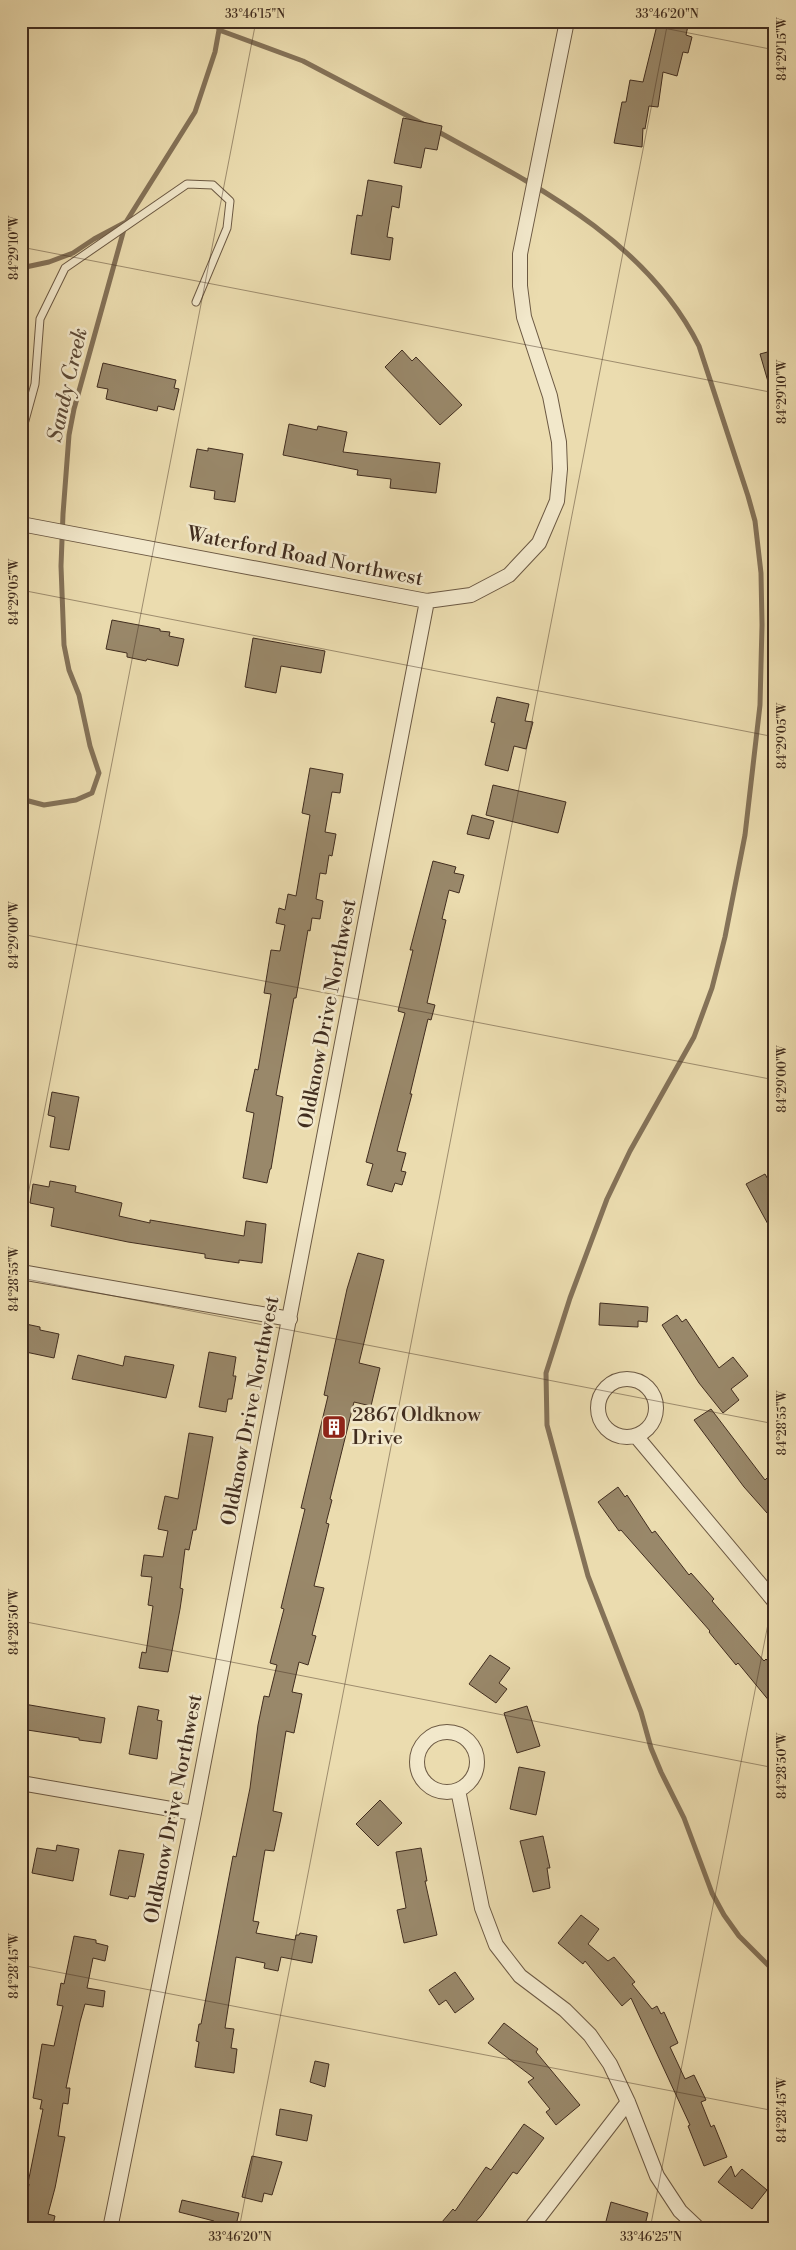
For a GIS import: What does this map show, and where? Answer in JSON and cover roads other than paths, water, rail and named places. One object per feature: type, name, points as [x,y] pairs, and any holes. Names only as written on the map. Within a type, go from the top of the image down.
[{"type":"street","name":"Waterford Road Northwest","points":[[21,524],[428,601],[471,595],[509,575],[539,544],[557,501],[560,469],[559,442],[550,396],[524,317],[520,286],[520,254],[567,21]]},
{"type":"street","name":"Oldknow Drive Northwest","points":[[110,2229],[194,1814],[428,601]]},
{"type":"street","points":[[21,1047],[21,1064]]},
{"type":"street","points":[[21,1272],[290,1319]]},
{"type":"street","points":[[633,1378],[642,1382],[655,1397],[656,1416],[645,1432],[636,1436],[626,1438],[617,1436],[608,1431],[600,1419],[598,1404],[600,1395],[614,1381],[633,1378]]},
{"type":"street","points":[[636,1436],[775,1602]]},
{"type":"street","points":[[448,1732],[458,1734],[473,1747],[476,1757],[475,1772],[467,1785],[458,1790],[439,1791],[424,1781],[417,1763],[418,1754],[428,1738],[448,1732]]},
{"type":"street","points":[[21,1783],[194,1814]]},
{"type":"street","points":[[458,1790],[482,1908],[496,1945],[520,1976],[566,2010],[590,2035],[610,2064],[628,2102],[657,2176],[680,2211],[699,2229]]},
{"type":"street","points":[[530,2229],[628,2102]]},
{"type":"lane","points":[[21,435],[35,384],[40,319],[64,268],[187,184],[213,185],[230,201],[227,228],[196,302]]},
{"type":"waterway","name":"Sandy Creek","points":[[21,799],[44,805],[76,800],[92,793],[99,773],[90,746],[79,695],[69,670],[64,645],[61,566],[69,435],[74,409],[126,222],[195,112],[215,52],[219,30],[217,21]]},
{"type":"waterway","points":[[219,30],[303,61],[423,124]]},
{"type":"waterway","points":[[435,130],[511,172],[585,219],[619,246],[649,275],[677,309],[699,346],[755,521],[761,573],[760,705],[745,835],[725,937],[712,988],[694,1037],[630,1151],[607,1199],[570,1298],[546,1373],[547,1425],[588,1576],[641,1712],[651,1748],[684,1818],[712,1893],[724,1915],[739,1936],[775,1972]]},
{"type":"waterway","points":[[21,268],[49,262],[73,253],[126,222]]},
{"type":"place","name":"2867 Oldknow Drive","points":[[334,1427]]}]
